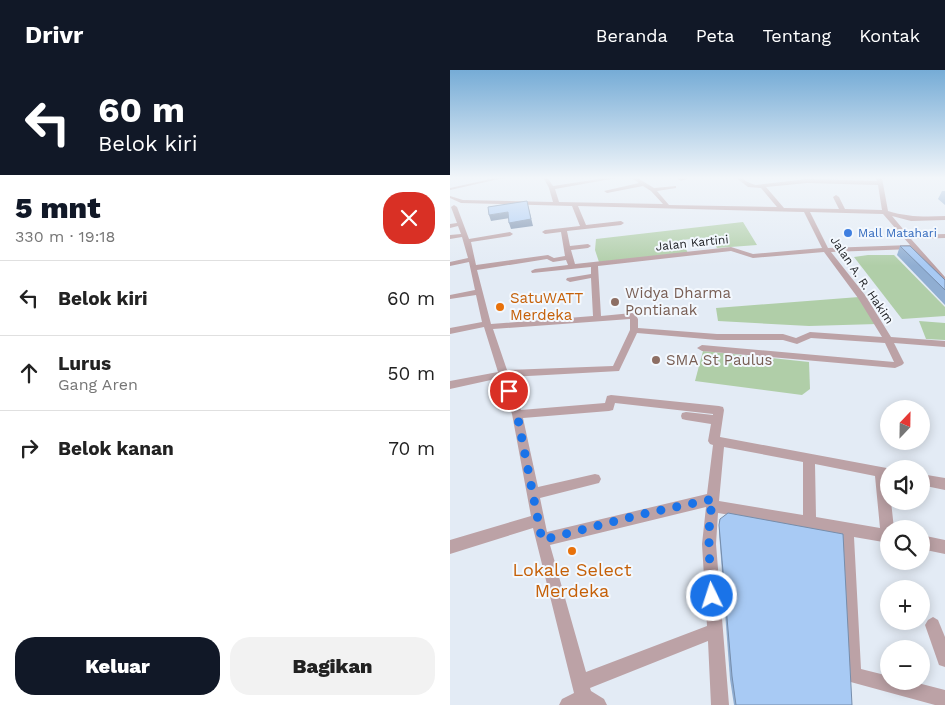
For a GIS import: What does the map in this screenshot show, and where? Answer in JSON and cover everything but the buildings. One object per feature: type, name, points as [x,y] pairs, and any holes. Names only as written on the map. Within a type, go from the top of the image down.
[{"type":"street","points":[[450,237],[458,214],[475,207]]},
{"type":"street","points":[[575,207],[584,227]]},
{"type":"street","points":[[703,207],[885,212],[901,217],[918,219]]},
{"type":"street","points":[[884,207],[885,212],[893,223],[945,282]]},
{"type":"street","name":"Jalan A. R. Hakim","points":[[806,209],[826,250],[862,297],[888,340],[945,344]]},
{"type":"street","points":[[458,214],[510,234]]},
{"type":"street","points":[[458,214],[488,325],[517,414],[542,540],[587,695]]},
{"type":"street","points":[[893,223],[900,220],[945,218]]},
{"type":"street","points":[[546,232],[622,223]]},
{"type":"street","points":[[564,230],[572,267]]},
{"type":"street","points":[[906,237],[945,236]]},
{"type":"street","points":[[568,248],[588,246]]},
{"type":"street","name":"Jalan Kartini","points":[[535,271],[731,250],[753,256],[826,250],[915,247]]},
{"type":"street","points":[[450,264],[472,264],[546,257],[553,260],[569,257]]},
{"type":"street","points":[[594,265],[597,318]]},
{"type":"street","points":[[933,268],[945,267]]},
{"type":"street","points":[[570,280],[595,276]]},
{"type":"street","points":[[450,296],[479,292]]},
{"type":"street","points":[[450,331],[488,325],[632,316],[634,319],[634,330],[616,369],[504,374],[450,385]]},
{"type":"street","points":[[634,330],[717,337],[782,338],[797,341],[810,335],[888,340],[898,365],[702,348]]},
{"type":"street","points":[[517,414],[609,408],[611,399],[719,410],[709,544],[720,705]]},
{"type":"street","points":[[686,416],[717,420]]},
{"type":"street","points":[[716,441],[880,471]]},
{"type":"street","points":[[809,458],[810,522]]},
{"type":"street","points":[[533,494],[594,480]]},
{"type":"street","points":[[930,482],[945,484]]},
{"type":"street","points":[[542,540],[643,514],[713,503],[880,535]]},
{"type":"street","points":[[450,547],[539,520]]},
{"type":"street","points":[[847,529],[853,675],[945,699]]},
{"type":"street","points":[[930,544],[945,546]]},
{"type":"street","points":[[933,625],[945,659]]},
{"type":"street","points":[[568,705],[714,631]]},
{"type":"green space","points":[[743,222],[757,245],[717,248],[711,237],[681,240],[688,253],[599,262],[595,250],[596,239]]},
{"type":"green space","points":[[894,255],[945,307],[945,316],[902,319],[854,257]]},
{"type":"green space","points":[[859,297],[877,324],[809,326],[718,321],[716,308]]},
{"type":"green space","points":[[919,321],[945,323],[945,340],[926,339]]},
{"type":"green space","points":[[703,351],[809,362],[810,389],[802,395],[695,381]]},
{"type":"place","name":"Mall Matahari","points":[[848,233]]},
{"type":"place","name":"Widya Dharma Pontianak","points":[[615,302]]},
{"type":"place","name":"SatuWATT Merdeka","points":[[500,307]]},
{"type":"place","name":"SMA St Paulus","points":[[656,360]]},
{"type":"place","name":"Lokale Select Merdeka","points":[[572,551]]},
{"type":"route","points":[[509,391],[517,414],[542,540],[643,514],[713,499],[709,544],[712,596]]}]
